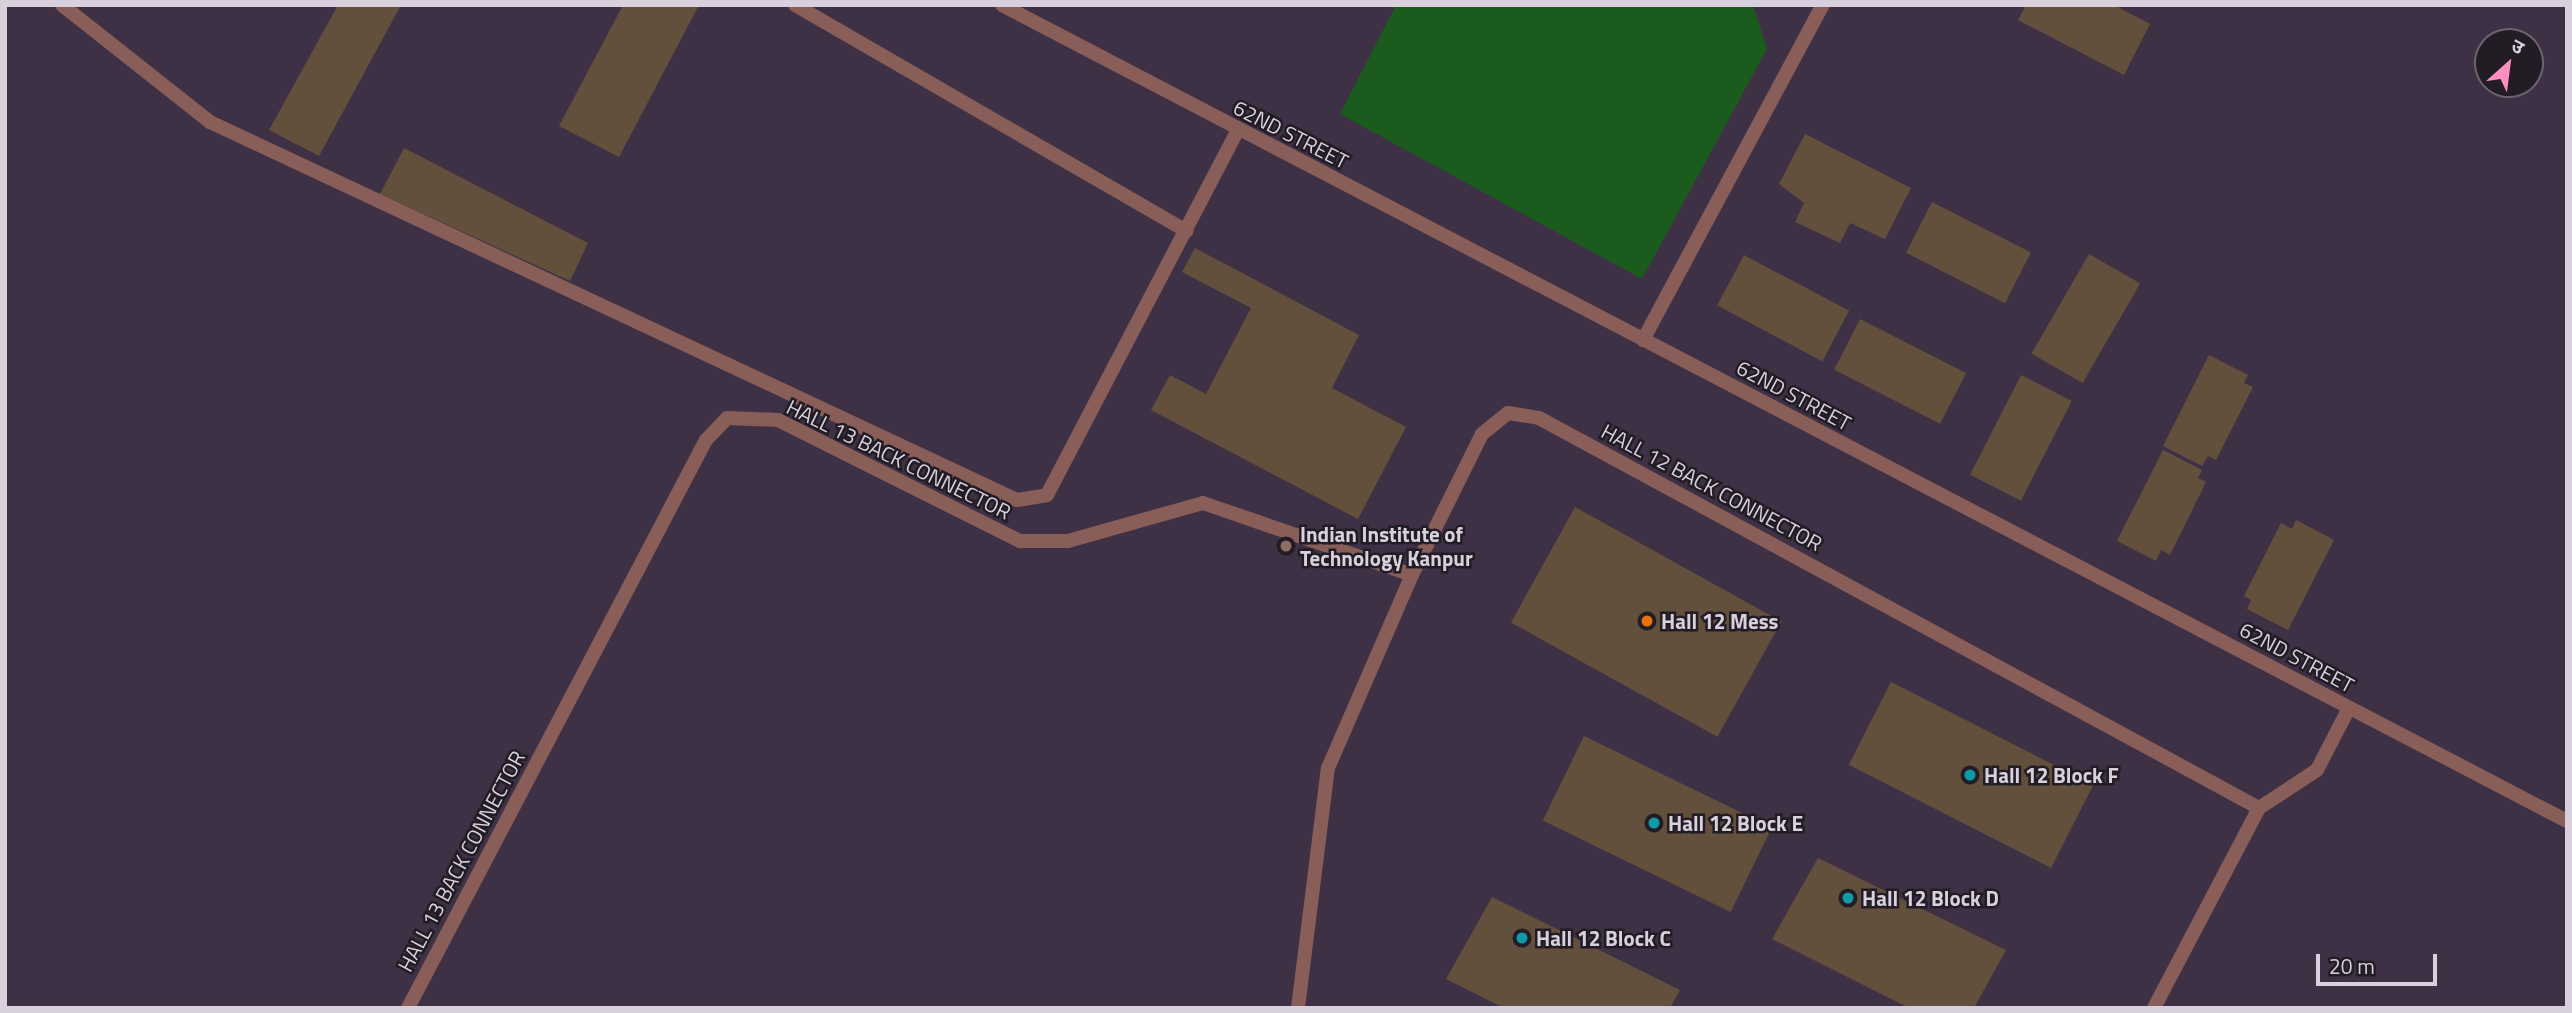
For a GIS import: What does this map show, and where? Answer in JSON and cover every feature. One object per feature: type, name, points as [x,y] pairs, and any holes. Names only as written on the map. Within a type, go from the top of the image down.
[{"type":"street","points":[[62,5],[210,122],[1017,500],[1047,495],[1238,130]]},
{"type":"street","points":[[795,5],[1186,231]]},
{"type":"street","name":"62ND STREET","points":[[1002,5],[2567,821]]},
{"type":"street","points":[[1643,340],[1824,5]]},
{"type":"street","name":"HALL 12 BACK CONNECTOR","points":[[1298,1008],[1328,768],[1412,575],[1482,434],[1508,413],[1539,418],[2259,808]]},
{"type":"street","name":"HALL 13 BACK CONNECTOR","points":[[408,1008],[706,440],[727,418],[778,420],[1020,541],[1068,541],[1202,503],[1412,575]]},
{"type":"street","points":[[2154,1008],[2259,808],[2317,770],[2349,708]]},
{"type":"green space","points":[[1396,5],[1753,5],[1767,49],[1642,279],[1340,114]]},
{"type":"building","points":[[338,5],[401,5],[319,156],[269,130]]},
{"type":"building","points":[[623,5],[699,5],[619,157],[559,126]]},
{"type":"building","points":[[2026,5],[2114,5],[2150,24],[2124,75],[2018,20]]},
{"type":"building","points":[[1805,134],[1911,188],[1885,239],[1850,223],[1840,243],[1795,222],[1804,203],[1779,184]]},
{"type":"building","points":[[404,148],[588,243],[570,281],[380,194]]},
{"type":"building","points":[[1932,202],[2031,252],[2005,303],[1906,253]]},
{"type":"building","points":[[1195,248],[1359,335],[1332,388],[1406,427],[1358,519],[1151,410],[1170,375],[1206,394],[1251,308],[1182,272]]},
{"type":"building","points":[[2089,254],[2140,284],[2083,383],[2032,354]]},
{"type":"building","points":[[1744,255],[1849,311],[1822,361],[1717,305]]},
{"type":"building","points":[[1860,319],[1966,373],[1940,424],[1834,370]]},
{"type":"building","points":[[2209,355],[2248,375],[2244,383],[2253,387],[2216,460],[2208,456],[2202,466],[2163,446]]},
{"type":"building","points":[[2021,375],[2072,401],[2021,501],[1970,475]]},
{"type":"building","points":[[2163,450],[2202,470],[2198,478],[2206,482],[2170,555],[2161,550],[2156,561],[2117,541]]},
{"type":"building","name":"Hall 12 Mess","points":[[1575,507],[1781,621],[1717,737],[1511,622]]},
{"type":"building","points":[[2296,520],[2334,540],[2288,630],[2247,609],[2251,600],[2244,596],[2281,523],[2292,529]]},
{"type":"building","name":"Hall 12 Block F","points":[[1891,682],[2093,785],[2051,868],[1849,765]]},
{"type":"building","name":"Hall 12 Block E","points":[[1584,736],[1772,828],[1731,912],[1543,820]]},
{"type":"building","name":"Hall 12 Block D","points":[[1818,858],[2006,950],[1974,1008],[1909,1008],[1772,939]]},
{"type":"building","name":"Hall 12 Block C","points":[[1492,897],[1680,990],[1670,1008],[1504,1008],[1446,979]]},
{"type":"place","name":"Indian Institute of Technology Kanpur","points":[[1286,546]]},
{"type":"place","name":"Hall 12 Mess","points":[[1647,621]]},
{"type":"place","name":"Hall 12 Block F","points":[[1970,775]]},
{"type":"place","name":"Hall 12 Block E","points":[[1654,823]]},
{"type":"place","name":"Hall 12 Block D","points":[[1848,898]]},
{"type":"place","name":"Hall 12 Block C","points":[[1522,938]]}]
